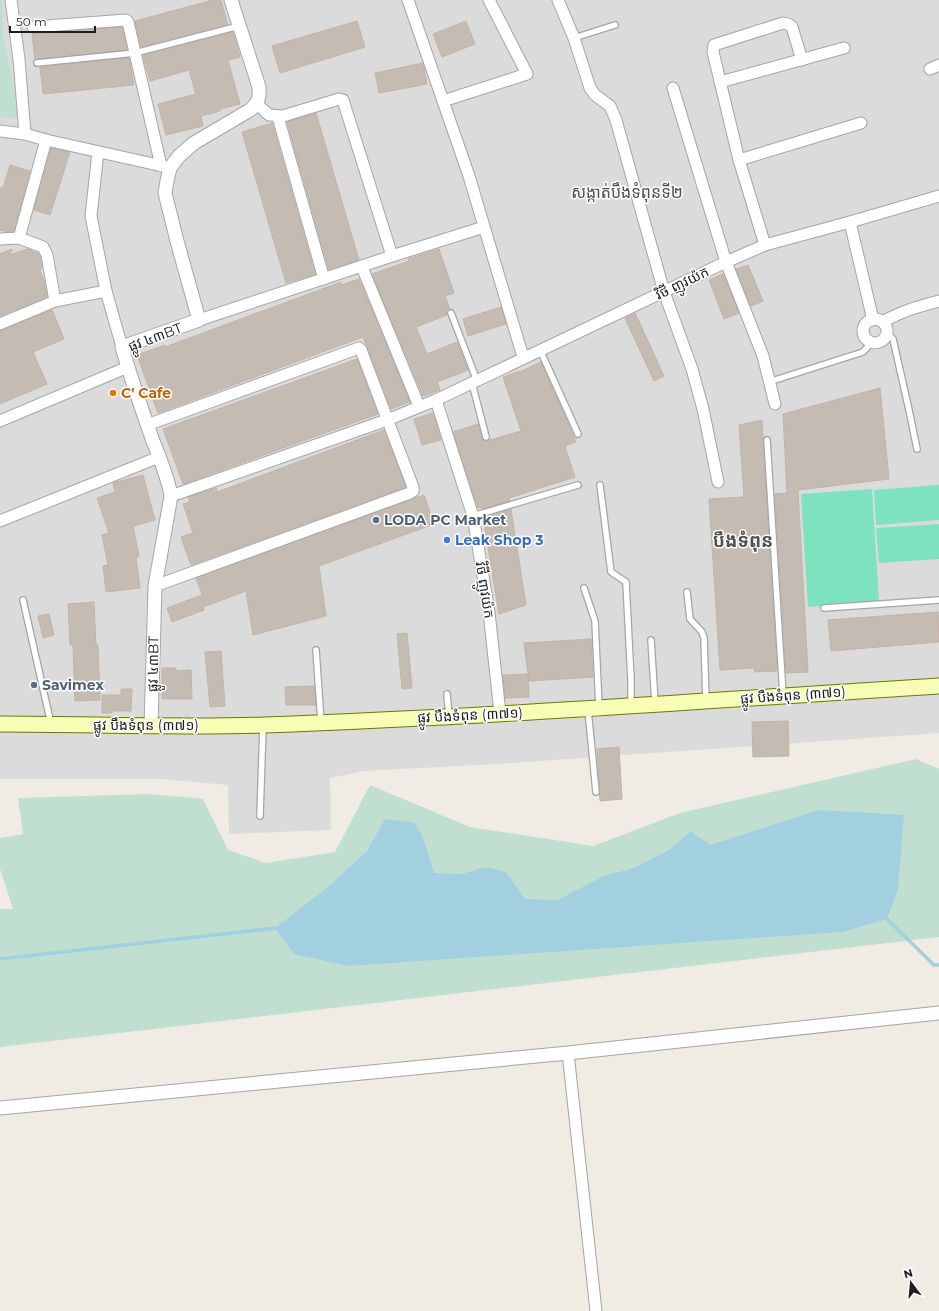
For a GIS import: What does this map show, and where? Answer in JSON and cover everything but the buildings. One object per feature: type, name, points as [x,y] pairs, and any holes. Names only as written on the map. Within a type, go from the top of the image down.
[{"type":"main road","name":"ផ្លូវ បឹងទំពុន (៣៧១)","points":[[0,724],[151,726],[263,725],[449,716],[939,686]]},
{"type":"street","points":[[11,0],[19,59],[25,134]]},
{"type":"street","points":[[231,0],[259,87],[260,94],[257,104],[269,115],[278,117],[338,99],[343,100],[392,256]]},
{"type":"street","points":[[408,0],[469,176],[523,357]]},
{"type":"street","points":[[444,101],[527,74],[489,0]]},
{"type":"street","points":[[558,0],[574,38],[590,88],[595,95],[610,106],[616,120],[664,292],[692,369],[703,409],[718,482]]},
{"type":"street","points":[[0,131],[25,134],[166,167],[128,22],[124,19],[33,27]]},
{"type":"street","points":[[765,244],[739,160],[713,52],[714,45],[783,23],[792,27],[802,60]]},
{"type":"street","points":[[720,82],[844,48]]},
{"type":"street","points":[[673,88],[726,262],[763,356],[775,404]]},
{"type":"street","name":"ផ្លូវ ៤៣BT","points":[[151,726],[155,586],[172,496],[122,347],[199,320],[165,193],[166,167],[194,143],[250,110],[257,104]]},
{"type":"street","points":[[278,117],[324,279]]},
{"type":"street","points":[[739,160],[861,123]]},
{"type":"street","points":[[19,238],[46,140]]},
{"type":"street","points":[[98,152],[91,216],[106,291],[122,347]]},
{"type":"street","name":"វិថី ញូវយ៉ក","points":[[172,496],[387,420],[436,400],[523,357],[765,244],[850,222],[939,196]]},
{"type":"street","points":[[850,222],[880,324],[884,338],[875,343],[865,338],[863,331],[866,324],[880,324],[897,314],[939,301]]},
{"type":"street","points":[[199,320],[484,227]]},
{"type":"street","points":[[0,239],[19,238],[40,245],[46,250],[55,302]]},
{"type":"street","points":[[362,267],[419,406]]},
{"type":"street","points":[[0,324],[55,302],[106,291]]},
{"type":"street","points":[[147,425],[359,348],[413,487],[413,491],[410,493],[155,586]]},
{"type":"street","points":[[0,421],[128,367]]},
{"type":"street","name":"វិថី ញូវយ៉ក","points":[[436,400],[473,516],[489,612],[500,713]]},
{"type":"street","points":[[0,521],[159,457]]},
{"type":"street","points":[[0,1108],[568,1053],[939,1012]]},
{"type":"street","points":[[568,1053],[596,1311]]},
{"type":"lane","points":[[37,63],[135,53],[240,26]]},
{"type":"lane","points":[[574,38],[615,26]]},
{"type":"lane","points":[[451,313],[474,382],[486,437]]},
{"type":"lane","points":[[880,324],[893,339],[910,410],[917,449]]},
{"type":"lane","points":[[775,380],[863,352],[872,342]]},
{"type":"lane","points":[[540,349],[578,434]]},
{"type":"lane","points":[[767,440],[783,696]]},
{"type":"lane","points":[[473,516],[578,485]]},
{"type":"lane","points":[[600,485],[611,572],[626,582],[631,705]]},
{"type":"lane","points":[[584,588],[595,621],[594,707],[596,792]]},
{"type":"lane","points":[[687,592],[690,619],[702,632],[704,638],[706,700]]},
{"type":"lane","points":[[23,600],[51,724]]},
{"type":"lane","points":[[824,608],[939,600]]},
{"type":"lane","points":[[651,640],[655,704]]},
{"type":"lane","points":[[316,650],[321,722]]},
{"type":"lane","points":[[448,694],[449,716]]},
{"type":"lane","points":[[260,816],[263,725]]},
{"type":"shaded area","points":[[0,0],[939,0],[939,733],[496,764],[364,771],[330,778],[331,830],[229,834],[228,785],[160,779],[0,779]]},
{"type":"green space","points":[[0,0],[2,0],[3,35],[20,120],[0,117]]},
{"type":"green space","points":[[939,485],[939,520],[876,525],[874,490]]},
{"type":"green space","points":[[872,489],[879,602],[808,607],[801,494]]},
{"type":"green space","points":[[939,524],[939,559],[879,563],[876,528]]},
{"type":"green space","points":[[916,759],[939,769],[939,937],[0,1047],[0,909],[13,909],[0,869],[0,838],[23,834],[18,798],[150,794],[203,799],[228,850],[266,863],[335,852],[370,785],[470,827],[593,846],[680,813]]},
{"type":"water","points":[[819,810],[904,815],[898,889],[887,919],[842,932],[348,966],[294,954],[275,928],[327,888],[367,851],[385,819],[415,823],[423,838],[434,873],[462,874],[485,867],[506,872],[525,899],[558,900],[604,876],[634,868],[669,850],[691,831],[710,845]]},
{"type":"waterway","points":[[887,919],[934,965],[939,965]]},
{"type":"waterway","points":[[0,959],[275,928]]},
{"type":"place","name":"C' Cafe","points":[[113,393]]},
{"type":"place","name":"LODA PC Market","points":[[376,520]]},
{"type":"place","name":"Leak Shop 3","points":[[447,540]]},
{"type":"place","name":"Savimex","points":[[34,685]]},
{"type":"district","name":"សង្កាត់បឹងទំពុនទី២","points":[[627,192]]},
{"type":"district","name":"បឹងទំពុន","points":[[743,541]]}]
